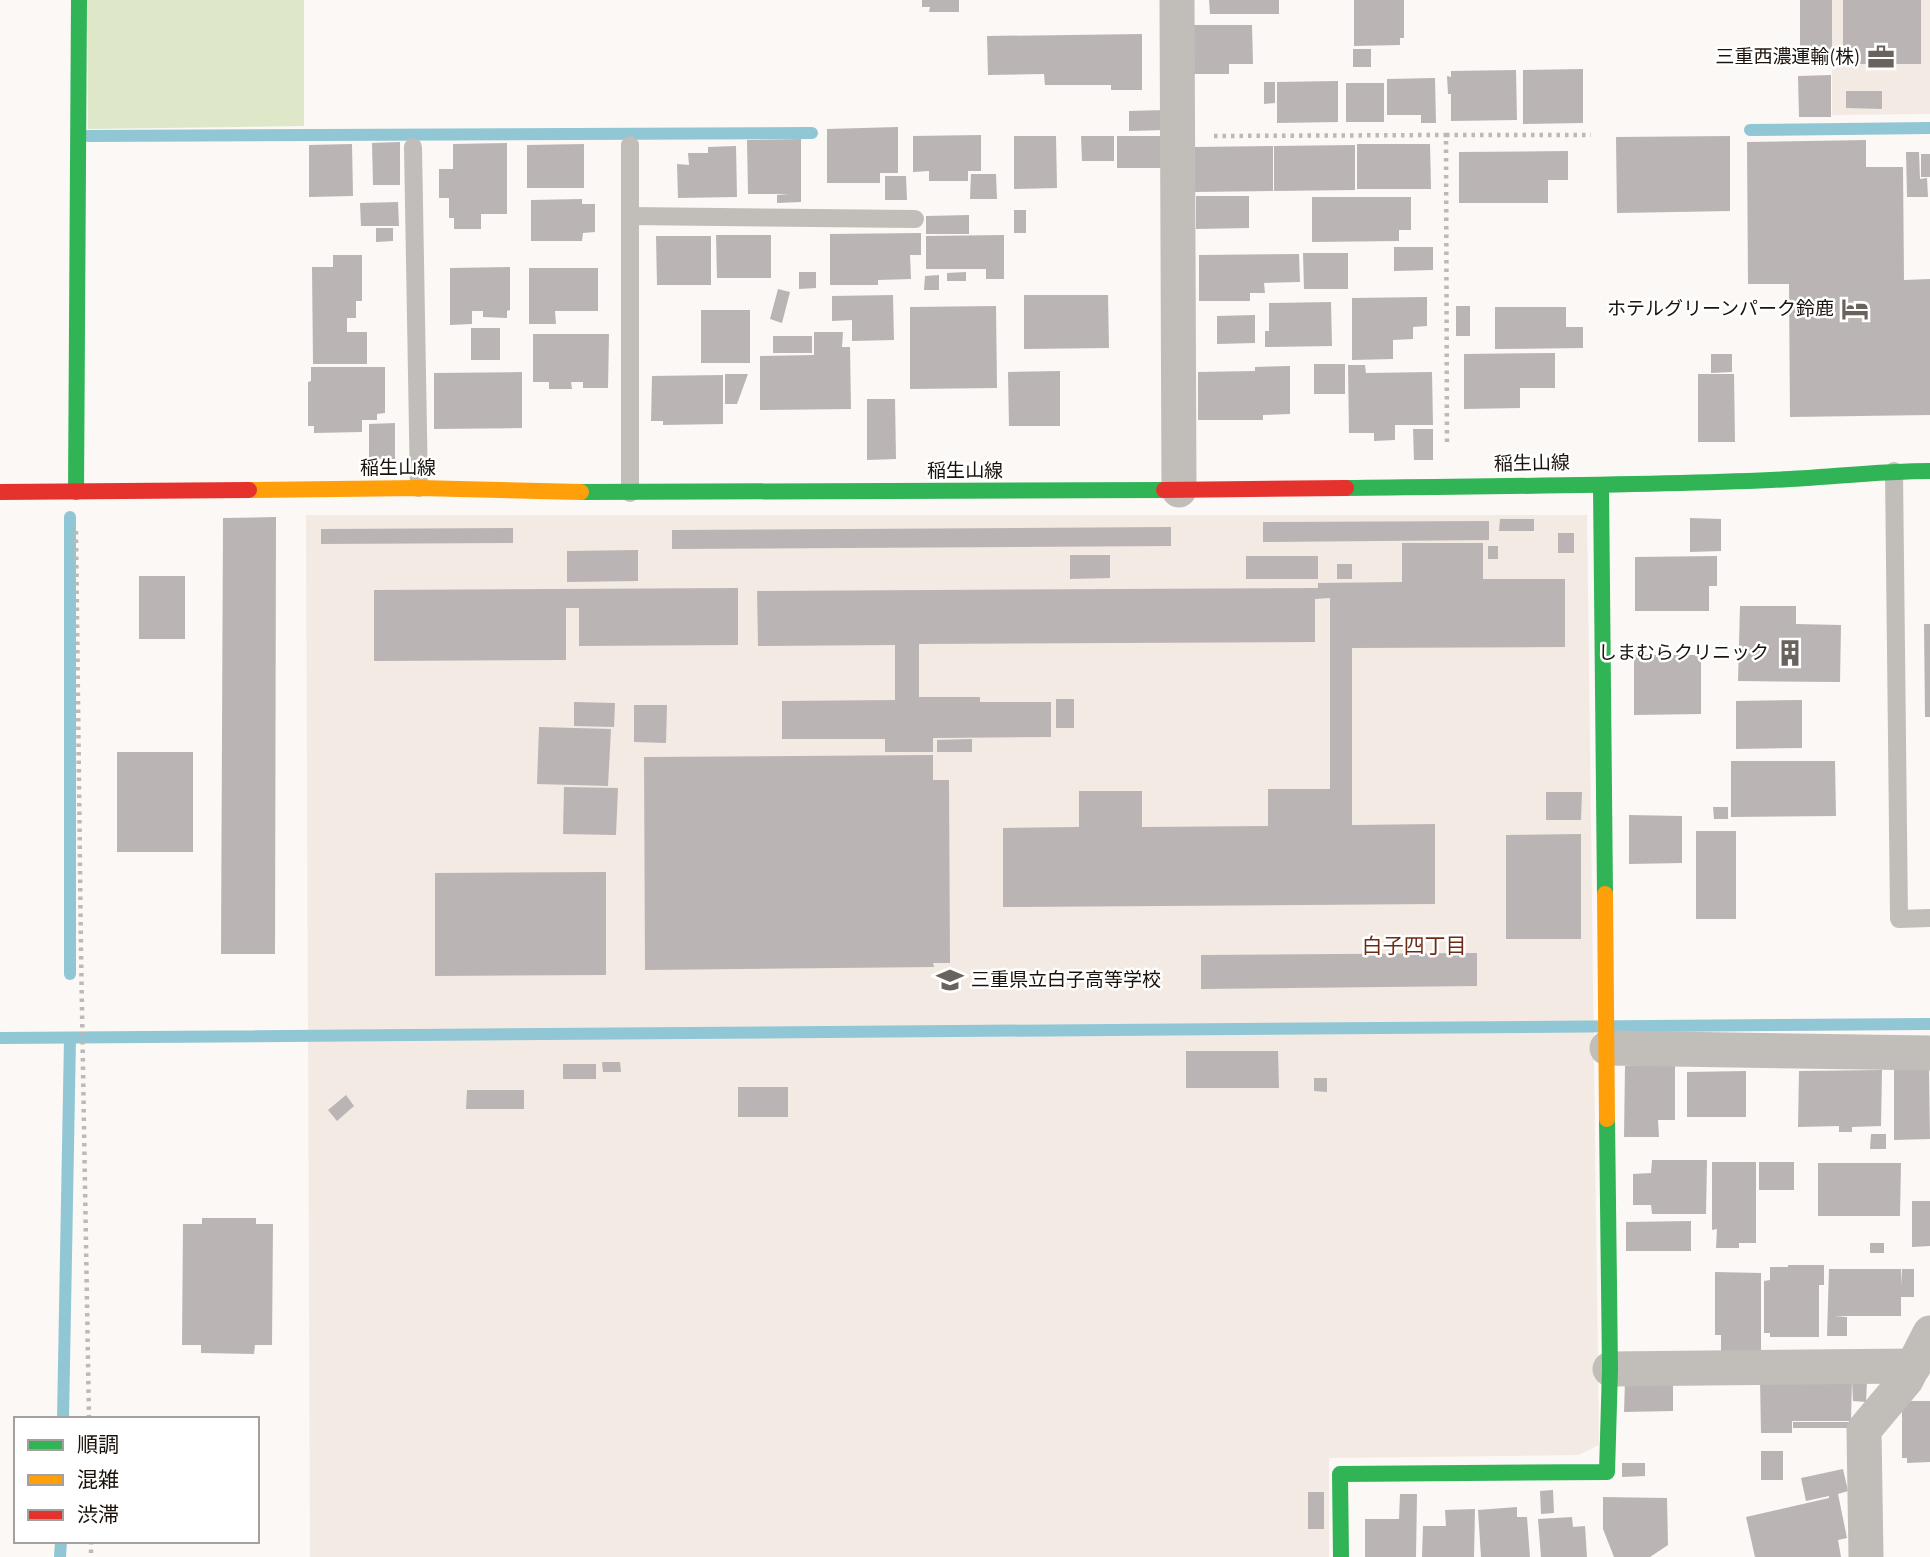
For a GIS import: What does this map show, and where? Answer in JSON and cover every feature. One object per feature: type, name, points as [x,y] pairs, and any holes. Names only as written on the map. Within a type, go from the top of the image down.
[{"type":"main road","points":[[76,492],[79,0]]},
{"type":"main road","name":"稲生山線","points":[[0,492],[419,488],[630,493],[1179,490],[1601,485],[1773,480],[1930,471]]},
{"type":"main road","points":[[1341,1557],[1340,1474],[1607,1472],[1610,1370],[1608,986],[1601,485]]},
{"type":"street","points":[[1177,0],[1179,490]]},
{"type":"street","points":[[1607,1048],[1930,1053]]},
{"type":"street","points":[[1866,1557],[1864,1430],[1906,1380],[1930,1333]]},
{"type":"street","points":[[1610,1370],[1914,1366]]},
{"type":"lane","points":[[629,145],[630,493]]},
{"type":"lane","points":[[413,147],[419,488]]},
{"type":"lane","points":[[630,216],[915,219]]},
{"type":"lane","points":[[1894,471],[1899,919],[1930,918]]},
{"type":"path","points":[[1446,135],[1447,486]]},
{"type":"path","points":[[1177,136],[1591,135]]},
{"type":"path","points":[[76,492],[89,1417]]},
{"type":"shaded area","name":"三重西濃運輸(株)","points":[[1832,0],[1930,0],[1930,114],[1832,115]]},
{"type":"shaded area","name":"三重県立白子高等学校","points":[[306,515],[1587,515],[1599,1445],[1579,1455],[1329,1458],[1329,1557],[310,1557]]},
{"type":"green space","points":[[87,0],[304,0],[304,126],[88,129]]},
{"type":"building","points":[[922,0],[959,0],[959,12],[929,12],[930,7],[922,7]]},
{"type":"building","points":[[1209,0],[1279,0],[1279,14],[1210,14]]},
{"type":"building","points":[[1354,0],[1404,0],[1404,38],[1400,38],[1400,45],[1354,46]]},
{"type":"building","points":[[1800,0],[1832,0],[1832,65],[1800,65]]},
{"type":"building","points":[[1843,0],[1921,0],[1921,64],[1843,64]]},
{"type":"building","points":[[1194,25],[1252,25],[1253,64],[1229,64],[1229,74],[1194,74]]},
{"type":"building","points":[[1142,34],[1142,90],[1111,90],[1111,85],[1045,85],[1044,74],[988,75],[987,36]]},
{"type":"building","points":[[1353,49],[1371,49],[1371,67],[1353,67]]},
{"type":"building","points":[[1583,69],[1583,123],[1523,124],[1523,70]]},
{"type":"building","points":[[1516,70],[1517,120],[1451,121],[1451,94],[1448,94],[1447,76],[1451,77],[1451,71]]},
{"type":"building","points":[[1831,75],[1831,117],[1799,117],[1798,76]]},
{"type":"building","points":[[1435,78],[1436,123],[1421,123],[1421,115],[1387,115],[1387,79]]},
{"type":"building","points":[[1338,81],[1338,122],[1277,123],[1277,82]]},
{"type":"building","points":[[1264,82],[1275,82],[1275,103],[1264,104]]},
{"type":"building","points":[[1346,83],[1384,83],[1384,122],[1346,122]]},
{"type":"building","points":[[1846,91],[1882,91],[1882,109],[1846,108]]},
{"type":"building","points":[[1165,110],[1165,130],[1129,131],[1129,111]]},
{"type":"building","points":[[898,127],[898,173],[880,173],[880,183],[827,183],[827,129]]},
{"type":"building","points":[[981,135],[981,171],[968,171],[968,181],[929,181],[929,171],[913,172],[913,136]]},
{"type":"building","points":[[1014,136],[1056,136],[1057,188],[1014,189]]},
{"type":"building","points":[[1081,136],[1114,136],[1114,161],[1082,161]]},
{"type":"building","points":[[1117,136],[1163,136],[1164,168],[1117,168]]},
{"type":"building","points":[[1730,136],[1730,211],[1617,213],[1616,137]]},
{"type":"building","points":[[801,139],[801,202],[777,203],[777,195],[789,194],[748,194],[747,140]]},
{"type":"building","points":[[1866,140],[1866,167],[1903,167],[1904,280],[1930,279],[1930,415],[1790,417],[1789,284],[1748,284],[1747,142]]},
{"type":"building","points":[[400,142],[400,185],[373,185],[372,143]]},
{"type":"building","points":[[507,143],[507,214],[481,214],[481,229],[454,229],[454,218],[449,218],[449,198],[439,198],[439,169],[453,169],[453,144]]},
{"type":"building","points":[[352,144],[353,196],[309,197],[309,145]]},
{"type":"building","points":[[584,144],[584,188],[527,188],[527,145]]},
{"type":"building","points":[[1357,144],[1430,144],[1431,189],[1357,189]]},
{"type":"building","points":[[1355,145],[1355,190],[1274,191],[1274,146]]},
{"type":"building","points":[[736,146],[737,197],[678,198],[677,164],[689,165],[688,153],[708,153],[708,147]]},
{"type":"building","points":[[1273,146],[1273,191],[1195,192],[1195,147]]},
{"type":"building","points":[[1568,151],[1568,180],[1548,180],[1548,203],[1459,203],[1459,152]]},
{"type":"building","points":[[1906,152],[1919,152],[1920,179],[1927,178],[1928,197],[1907,197]]},
{"type":"building","points":[[1921,154],[1930,154],[1930,177],[1921,177]]},
{"type":"building","points":[[971,174],[996,174],[997,199],[970,199]]},
{"type":"building","points":[[885,176],[906,176],[907,200],[885,200]]},
{"type":"building","points":[[1196,196],[1249,196],[1249,228],[1196,229]]},
{"type":"building","points":[[1312,197],[1411,197],[1411,230],[1399,230],[1399,241],[1312,242]]},
{"type":"building","points":[[582,199],[582,204],[595,204],[595,232],[583,233],[582,241],[531,241],[531,200]]},
{"type":"building","points":[[398,202],[399,226],[361,226],[360,203]]},
{"type":"building","points":[[1014,210],[1026,210],[1026,233],[1014,233]]},
{"type":"building","points":[[969,215],[969,234],[926,234],[926,216]]},
{"type":"building","points":[[376,228],[393,228],[393,241],[376,242]]},
{"type":"building","points":[[921,233],[921,255],[910,255],[911,279],[878,280],[878,285],[830,285],[830,234]]},
{"type":"building","points":[[716,235],[771,235],[771,278],[717,278]]},
{"type":"building","points":[[1004,235],[1004,279],[986,279],[986,269],[926,269],[926,236]]},
{"type":"building","points":[[656,236],[711,236],[711,285],[657,285]]},
{"type":"building","points":[[1394,247],[1433,247],[1433,270],[1394,271]]},
{"type":"building","points":[[1303,253],[1348,253],[1348,289],[1304,289]]},
{"type":"building","points":[[1299,254],[1300,282],[1264,283],[1265,293],[1250,293],[1250,301],[1199,301],[1199,255]]},
{"type":"building","points":[[333,255],[362,255],[362,301],[356,301],[356,318],[347,318],[347,332],[367,332],[367,364],[313,364],[312,267],[333,267]]},
{"type":"building","points":[[510,267],[510,310],[507,311],[507,318],[483,317],[483,311],[472,311],[472,324],[450,325],[450,268]]},
{"type":"building","points":[[529,268],[598,268],[598,311],[555,311],[556,324],[529,324]]},
{"type":"building","points":[[799,272],[816,272],[816,288],[799,289]]},
{"type":"building","points":[[966,272],[966,281],[947,281],[947,273]]},
{"type":"building","points":[[939,275],[939,290],[924,290],[925,276]]},
{"type":"building","points":[[778,289],[790,292],[782,323],[770,319]]},
{"type":"building","points":[[893,295],[894,340],[852,341],[852,320],[832,321],[832,296]]},
{"type":"building","points":[[1024,295],[1108,295],[1109,348],[1024,349]]},
{"type":"building","points":[[1427,297],[1427,326],[1413,327],[1413,339],[1393,340],[1393,359],[1352,360],[1352,298]]},
{"type":"building","points":[[1331,302],[1332,346],[1265,347],[1265,331],[1269,331],[1269,303]]},
{"type":"building","points":[[996,306],[997,388],[910,389],[910,307]]},
{"type":"building","points":[[1456,306],[1470,306],[1470,336],[1456,336]]},
{"type":"building","points":[[1495,307],[1566,307],[1566,327],[1583,327],[1583,348],[1495,349]]},
{"type":"building","points":[[701,310],[750,310],[750,363],[701,363]]},
{"type":"building","points":[[1255,315],[1255,343],[1217,344],[1217,316]]},
{"type":"building","points":[[471,328],[500,328],[500,360],[471,360]]},
{"type":"building","points":[[814,332],[843,332],[842,347],[850,347],[851,409],[760,410],[760,356],[814,355]]},
{"type":"building","points":[[533,334],[609,334],[608,388],[583,388],[583,382],[571,382],[572,389],[549,389],[549,382],[533,382]]},
{"type":"building","points":[[773,336],[812,336],[812,353],[773,353]]},
{"type":"building","points":[[1555,353],[1555,388],[1520,388],[1520,408],[1464,409],[1464,354]]},
{"type":"building","points":[[1711,354],[1732,354],[1732,372],[1711,373]]},
{"type":"building","points":[[1314,364],[1345,364],[1345,394],[1314,394]]},
{"type":"building","points":[[1348,365],[1365,365],[1366,373],[1432,372],[1433,425],[1395,425],[1395,440],[1374,441],[1374,433],[1349,433]]},
{"type":"building","points":[[1290,366],[1290,414],[1263,415],[1263,420],[1198,420],[1198,372],[1255,371],[1255,367]]},
{"type":"building","points":[[311,367],[385,367],[385,413],[377,414],[377,420],[362,420],[362,432],[314,433],[314,426],[308,426],[308,382],[311,381]]},
{"type":"building","points":[[1060,371],[1060,426],[1009,426],[1008,372]]},
{"type":"building","points":[[522,372],[522,428],[434,429],[434,373]]},
{"type":"building","points":[[725,374],[748,374],[737,404],[725,404]]},
{"type":"building","points":[[1698,374],[1734,374],[1735,442],[1698,442]]},
{"type":"building","points":[[723,375],[723,424],[663,425],[663,421],[651,421],[652,376]]},
{"type":"building","points":[[867,399],[895,399],[896,459],[867,460]]},
{"type":"building","points":[[395,423],[395,459],[369,459],[369,424]]},
{"type":"building","points":[[1413,429],[1433,429],[1433,460],[1414,460]]},
{"type":"building","points":[[276,517],[275,954],[221,954],[223,518]]},
{"type":"building","points":[[1690,518],[1721,519],[1721,551],[1690,552]]},
{"type":"building","points":[[1500,519],[1534,519],[1534,531],[1499,531]]},
{"type":"building","points":[[1489,521],[1489,540],[1263,542],[1263,522]]},
{"type":"building","points":[[1171,527],[1171,546],[672,549],[672,530]]},
{"type":"building","points":[[513,528],[513,543],[321,544],[321,529]]},
{"type":"building","points":[[1558,533],[1574,533],[1574,553],[1558,553]]},
{"type":"building","points":[[1402,543],[1483,543],[1483,579],[1565,579],[1565,647],[1352,648],[1352,825],[1435,824],[1435,904],[1003,907],[1003,828],[1079,827],[1079,791],[1142,791],[1142,827],[1268,826],[1268,789],[1330,789],[1330,598],[1315,599],[1315,642],[919,644],[919,697],[980,697],[980,702],[1051,702],[1051,737],[933,738],[933,752],[885,752],[885,739],[782,739],[782,701],[895,700],[895,645],[758,646],[757,591],[1318,588],[1318,583],[1402,582]]},
{"type":"building","points":[[1488,546],[1498,546],[1498,559],[1488,559]]},
{"type":"building","points":[[638,550],[638,581],[567,582],[567,551]]},
{"type":"building","points":[[1070,555],[1110,555],[1110,578],[1070,579]]},
{"type":"building","points":[[1246,556],[1318,556],[1318,579],[1246,579]]},
{"type":"building","points":[[1717,556],[1717,586],[1709,586],[1709,611],[1635,611],[1635,557]]},
{"type":"building","points":[[1337,564],[1352,564],[1352,579],[1337,579]]},
{"type":"building","points":[[139,576],[185,576],[185,639],[139,639]]},
{"type":"building","points":[[738,588],[738,645],[579,646],[579,608],[566,608],[566,660],[374,661],[374,590]]},
{"type":"building","name":"しまむらクリニック","points":[[1740,606],[1796,606],[1796,624],[1841,625],[1840,682],[1738,681]]},
{"type":"building","points":[[1924,624],[1930,624],[1930,717],[1925,717]]},
{"type":"building","points":[[1634,655],[1701,655],[1701,714],[1634,715]]},
{"type":"building","points":[[1056,699],[1074,699],[1074,728],[1056,728]]},
{"type":"building","points":[[1802,700],[1802,748],[1736,749],[1736,701]]},
{"type":"building","points":[[574,702],[615,703],[614,727],[574,726]]},
{"type":"building","points":[[634,705],[667,705],[666,743],[634,742]]},
{"type":"building","points":[[539,727],[611,729],[608,786],[537,784]]},
{"type":"building","points":[[972,739],[972,752],[937,752],[937,740]]},
{"type":"building","points":[[117,752],[193,752],[193,852],[117,852]]},
{"type":"building","points":[[933,755],[933,780],[949,780],[950,963],[933,963],[934,967],[645,970],[644,757]]},
{"type":"building","points":[[1731,761],[1835,761],[1836,816],[1731,817]]},
{"type":"building","points":[[564,787],[618,788],[616,835],[563,834]]},
{"type":"building","points":[[1546,792],[1582,792],[1581,820],[1546,820]]},
{"type":"building","points":[[1713,807],[1728,807],[1728,819],[1714,819]]},
{"type":"building","points":[[1629,815],[1682,816],[1682,863],[1629,864]]},
{"type":"building","points":[[1696,831],[1736,831],[1736,919],[1696,919]]},
{"type":"building","points":[[1581,834],[1581,939],[1506,939],[1506,835]]},
{"type":"building","points":[[606,872],[606,975],[435,976],[435,873]]},
{"type":"building","points":[[1477,953],[1477,986],[1201,989],[1201,955]]},
{"type":"building","points":[[1186,1051],[1278,1051],[1279,1088],[1186,1088]]},
{"type":"building","points":[[602,1062],[620,1062],[621,1072],[603,1072]]},
{"type":"building","points":[[563,1064],[596,1064],[596,1079],[563,1079]]},
{"type":"building","points":[[1625,1066],[1675,1066],[1675,1120],[1658,1120],[1659,1137],[1624,1137]]},
{"type":"building","points":[[1882,1070],[1881,1126],[1852,1127],[1852,1132],[1839,1132],[1839,1126],[1798,1127],[1799,1071]]},
{"type":"building","points":[[1894,1070],[1929,1070],[1930,1139],[1894,1140]]},
{"type":"building","points":[[1746,1071],[1746,1117],[1687,1117],[1687,1072]]},
{"type":"building","points":[[1314,1078],[1327,1078],[1327,1092],[1314,1091]]},
{"type":"building","points":[[738,1087],[788,1087],[788,1117],[738,1117]]},
{"type":"building","points":[[467,1090],[524,1090],[524,1109],[466,1109]]},
{"type":"building","points":[[346,1095],[354,1106],[337,1121],[328,1110]]},
{"type":"building","points":[[1871,1134],[1886,1134],[1886,1149],[1870,1149]]},
{"type":"building","points":[[1652,1160],[1707,1160],[1706,1214],[1652,1214],[1651,1205],[1633,1205],[1633,1174],[1651,1173]]},
{"type":"building","points":[[1712,1162],[1756,1162],[1756,1243],[1739,1243],[1739,1248],[1716,1248],[1717,1229],[1712,1230]]},
{"type":"building","points":[[1759,1162],[1794,1162],[1794,1190],[1759,1190]]},
{"type":"building","points":[[1818,1163],[1901,1163],[1900,1216],[1818,1216]]},
{"type":"building","points":[[1912,1201],[1930,1201],[1930,1246],[1912,1247]]},
{"type":"building","points":[[202,1218],[256,1218],[256,1224],[273,1224],[272,1345],[255,1345],[254,1354],[201,1353],[201,1345],[182,1345],[183,1224],[202,1224]]},
{"type":"building","points":[[1691,1221],[1691,1251],[1626,1251],[1626,1222]]},
{"type":"building","points":[[1870,1243],[1884,1243],[1884,1253],[1870,1253]]},
{"type":"building","points":[[1824,1265],[1824,1285],[1819,1285],[1819,1337],[1770,1337],[1770,1333],[1764,1333],[1764,1281],[1770,1280],[1770,1267]]},
{"type":"building","points":[[1829,1269],[1901,1269],[1902,1286],[1902,1269],[1914,1269],[1914,1297],[1901,1297],[1901,1316],[1834,1316],[1847,1317],[1847,1336],[1827,1336]]},
{"type":"building","points":[[1715,1272],[1761,1273],[1761,1353],[1721,1353],[1721,1335],[1715,1335]]},
{"type":"building","points":[[1760,1379],[1852,1379],[1851,1421],[1792,1421],[1792,1433],[1761,1433]]},
{"type":"building","points":[[1852,1381],[1867,1381],[1866,1402],[1853,1401]]},
{"type":"building","points":[[1625,1382],[1673,1382],[1673,1411],[1624,1412]]},
{"type":"building","points":[[1902,1401],[1930,1401],[1930,1462],[1907,1463],[1907,1458],[1902,1458]]},
{"type":"building","points":[[1793,1422],[1852,1422],[1852,1428],[1793,1428]]},
{"type":"building","points":[[1761,1451],[1783,1451],[1783,1480],[1761,1480]]},
{"type":"building","points":[[1622,1463],[1645,1463],[1645,1476],[1622,1477]]},
{"type":"building","points":[[1843,1469],[1848,1491],[1838,1494],[1847,1538],[1838,1540],[1841,1557],[1755,1557],[1746,1517],[1829,1498],[1806,1501],[1801,1478]]},
{"type":"building","points":[[1553,1490],[1554,1513],[1541,1514],[1540,1491]]},
{"type":"building","points":[[1308,1492],[1324,1492],[1324,1529],[1308,1529]]},
{"type":"building","points":[[1400,1494],[1417,1494],[1416,1557],[1365,1557],[1365,1519],[1399,1519]]},
{"type":"building","points":[[1603,1497],[1667,1498],[1668,1545],[1650,1557],[1614,1557],[1603,1529]]},
{"type":"building","points":[[1517,1507],[1517,1517],[1527,1517],[1530,1557],[1481,1557],[1478,1510]]},
{"type":"building","points":[[1475,1509],[1474,1557],[1422,1557],[1423,1526],[1446,1526],[1445,1510]]},
{"type":"building","points":[[1572,1517],[1573,1527],[1585,1526],[1587,1557],[1541,1557],[1538,1519]]},
{"type":"waterway","points":[[1750,130],[1930,128]]},
{"type":"waterway","points":[[88,136],[812,133]]},
{"type":"waterway","points":[[70,517],[70,974]]},
{"type":"waterway","points":[[0,1038],[1930,1024]]},
{"type":"waterway","points":[[63,1417],[70,1038]]},
{"type":"waterway","points":[[60,1557],[61,1543]]},
{"type":"traffic: fast","points":[[76,492],[79,0]]},
{"type":"traffic: fast","points":[[1346,488],[1718,482],[1930,471]]},
{"type":"traffic: fast","points":[[1601,485],[1605,894]]},
{"type":"traffic: fast","points":[[581,492],[1164,490]]},
{"type":"traffic: fast","points":[[1341,1557],[1340,1474],[1607,1472],[1610,1369],[1607,1119]]},
{"type":"traffic: slow","points":[[249,490],[419,488],[581,492]]},
{"type":"traffic: slow","points":[[1605,894],[1607,1119]]},
{"type":"traffic: jam","points":[[1164,490],[1346,488]]},
{"type":"traffic: jam","points":[[0,492],[249,490]]},
{"type":"place","name":"三重西濃運輸(株)","points":[[1881,57]]},
{"type":"place","name":"ホテルグリーンパーク鈴鹿","points":[[1855,309]]},
{"type":"place","name":"しまむらクリニック","points":[[1790,653]]},
{"type":"place","name":"三重県立白子高等学校","points":[[950,980]]},
{"type":"district","name":"白子四丁目","points":[[1414,946]]}]
